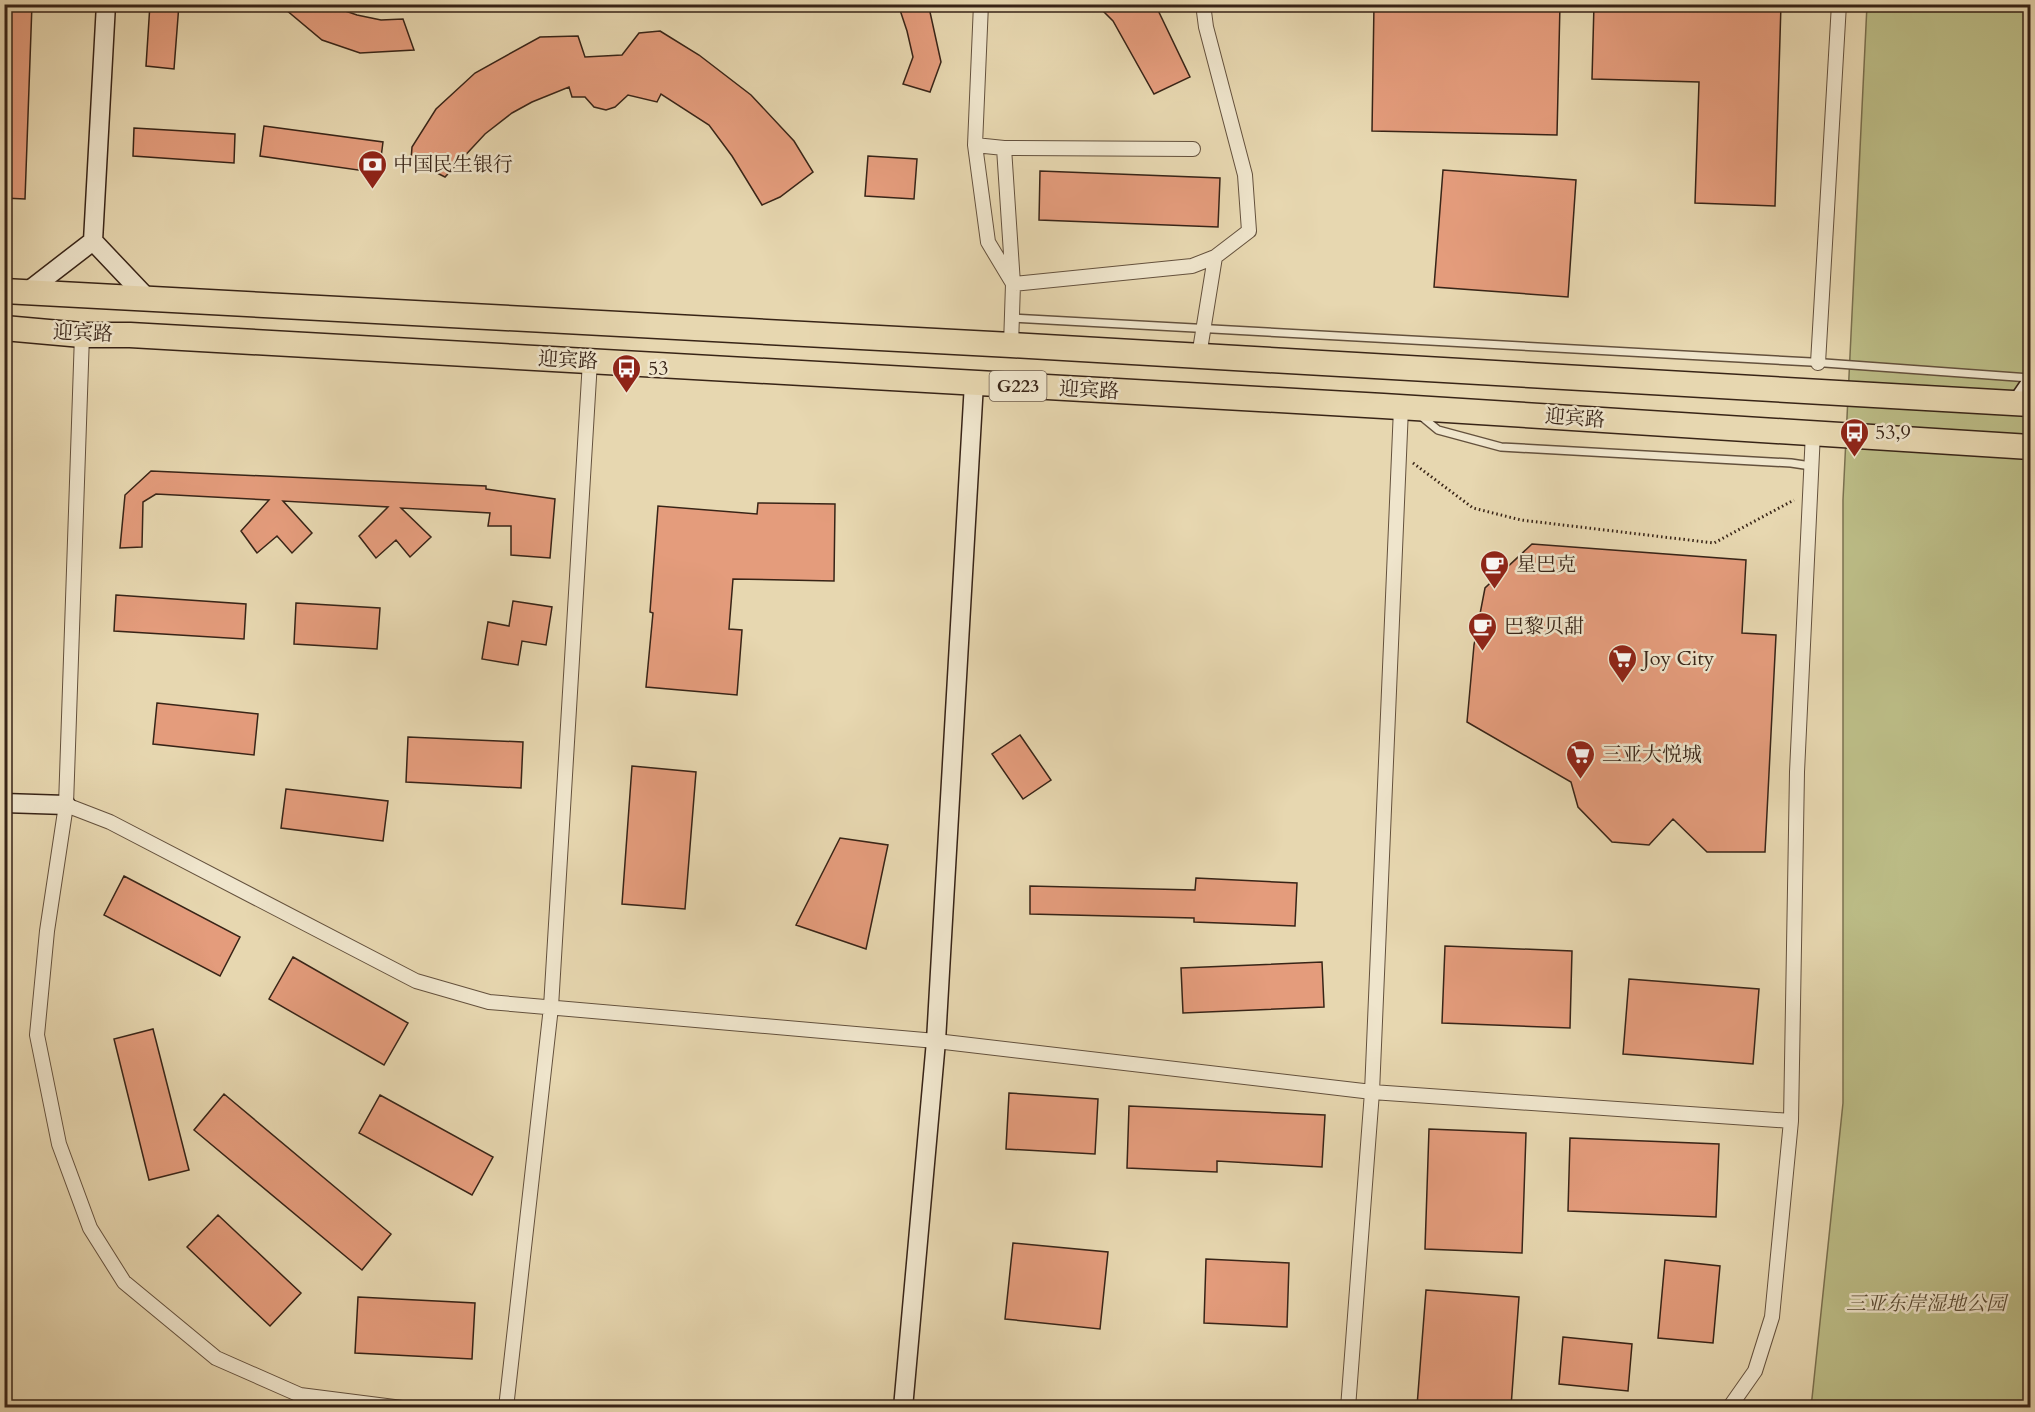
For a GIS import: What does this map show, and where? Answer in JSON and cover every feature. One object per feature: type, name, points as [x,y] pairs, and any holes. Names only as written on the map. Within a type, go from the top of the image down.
[{"type":"highway","name":"迎宾路","points":[[16,292],[1200,356],[2026,397]]},
{"type":"highway","points":[[281,344],[283,306]]},
{"type":"highway","name":"迎宾路","points":[[4,328],[82,335],[130,335],[974,383],[2031,447]]},
{"type":"street","points":[[106,4],[93,241],[148,299]]},
{"type":"street","points":[[981,4],[975,145],[988,242],[1013,284]]},
{"type":"street","points":[[1013,284],[1192,266],[1215,257],[1249,231],[1245,175],[1206,27],[1203,4]]},
{"type":"street","points":[[1818,363],[1839,4]]},
{"type":"street","points":[[975,145],[1004,148],[1193,149]]},
{"type":"street","points":[[1004,148],[1013,284],[1011,345]]},
{"type":"street","points":[[16,292],[93,241]]},
{"type":"street","points":[[1200,356],[1202,330],[1215,257]]},
{"type":"street","points":[[82,335],[66,805],[47,931],[37,1035],[59,1144],[90,1228],[124,1282],[216,1358],[300,1395],[402,1407]]},
{"type":"street","points":[[506,1407],[551,1007],[590,361]]},
{"type":"street","points":[[903,1407],[936,1041],[974,383]]},
{"type":"street","points":[[1348,1407],[1372,1092],[1399,453],[1407,408]]},
{"type":"street","points":[[1730,1407],[1755,1371],[1772,1317],[1791,1121],[1797,772],[1813,432]]},
{"type":"street","points":[[4,803],[66,805],[110,822],[416,981],[489,1002],[936,1041],[1372,1092],[1791,1121]]},
{"type":"lane","points":[[1012,318],[1818,363],[2031,378]]},
{"type":"lane","points":[[1407,408],[1438,430],[1501,447],[1780,462],[1811,466]]},
{"type":"path","points":[[1399,453],[1473,508],[1521,520],[1714,543],[1810,492]]},
{"type":"green space","name":"三亚东岸湿地公园","points":[[1867,5],[2030,5],[2030,1407],[1811,1408],[1843,1103],[1843,500]]},
{"type":"building","points":[[4,4],[32,4],[25,199],[4,198]]},
{"type":"building","points":[[150,4],[179,4],[174,69],[146,66]]},
{"type":"building","points":[[279,4],[325,4],[381,20],[403,19],[414,50],[360,53],[322,40]]},
{"type":"building","points":[[898,4],[927,4],[930,12],[941,62],[930,92],[903,84],[913,57]]},
{"type":"building","points":[[1096,4],[1155,4],[1190,77],[1154,94],[1113,21]]},
{"type":"building","points":[[1374,4],[1560,4],[1557,135],[1372,131]]},
{"type":"building","points":[[1594,4],[1781,4],[1775,206],[1695,203],[1699,82],[1592,79]]},
{"type":"building","points":[[660,31],[699,55],[751,95],[794,141],[813,172],[780,197],[762,205],[732,156],[709,125],[661,94],[657,102],[628,95],[615,107],[606,110],[594,107],[585,97],[572,97],[569,87],[512,113],[485,134],[445,177],[411,160],[412,147],[436,109],[475,73],[540,37],[578,36],[585,57],[622,55],[639,33]]},
{"type":"building","points":[[264,126],[383,142],[379,173],[260,156]]},
{"type":"building","points":[[134,128],[235,134],[234,163],[133,156]]},
{"type":"building","points":[[868,156],[917,159],[914,199],[865,196]]},
{"type":"building","points":[[1443,170],[1576,180],[1568,297],[1434,287]]},
{"type":"building","points":[[1040,171],[1220,178],[1218,227],[1039,220]]},
{"type":"building","points":[[151,471],[486,486],[486,489],[555,499],[550,558],[511,555],[511,526],[488,526],[490,513],[401,508],[431,537],[410,557],[396,540],[376,558],[359,536],[388,507],[283,501],[312,533],[292,553],[277,536],[257,553],[241,531],[269,500],[156,494],[143,502],[142,547],[120,548],[125,495]]},
{"type":"building","points":[[758,503],[835,504],[834,581],[733,579],[729,629],[742,630],[737,695],[646,687],[653,613],[650,612],[658,506],[757,514]]},
{"type":"building","name":"Joy City","points":[[1532,544],[1746,560],[1742,633],[1776,635],[1765,852],[1707,852],[1673,819],[1649,845],[1612,842],[1578,807],[1571,782],[1467,722],[1474,645],[1485,588]]},
{"type":"building","points":[[116,595],[246,604],[244,639],[114,631]]},
{"type":"building","points":[[513,601],[552,607],[546,645],[522,641],[518,665],[482,659],[488,622],[509,626]]},
{"type":"building","points":[[296,603],[380,608],[377,649],[294,644]]},
{"type":"building","points":[[157,703],[258,714],[254,755],[153,744]]},
{"type":"building","points":[[1020,735],[1051,780],[1023,799],[992,754]]},
{"type":"building","points":[[408,737],[523,742],[521,788],[406,782]]},
{"type":"building","points":[[632,766],[696,772],[685,909],[622,904]]},
{"type":"building","points":[[286,789],[388,801],[383,841],[281,828]]},
{"type":"building","points":[[840,838],[888,845],[866,949],[796,925]]},
{"type":"building","points":[[124,876],[240,937],[220,976],[104,915]]},
{"type":"building","points":[[1196,878],[1297,883],[1295,926],[1194,922],[1194,918],[1030,914],[1030,886],[1195,890]]},
{"type":"building","points":[[1445,946],[1572,951],[1570,1028],[1442,1023]]},
{"type":"building","points":[[293,957],[408,1023],[384,1065],[269,999]]},
{"type":"building","points":[[1322,962],[1324,1007],[1183,1013],[1181,968]]},
{"type":"building","points":[[1629,979],[1759,989],[1753,1064],[1623,1054]]},
{"type":"building","points":[[153,1029],[189,1170],[149,1180],[114,1039]]},
{"type":"building","points":[[1009,1093],[1098,1099],[1095,1154],[1006,1149]]},
{"type":"building","points":[[224,1094],[391,1234],[362,1270],[194,1130]]},
{"type":"building","points":[[380,1095],[493,1157],[472,1195],[359,1133]]},
{"type":"building","points":[[1129,1106],[1325,1115],[1322,1167],[1217,1161],[1217,1172],[1127,1168]]},
{"type":"building","points":[[1429,1129],[1526,1133],[1522,1253],[1425,1249]]},
{"type":"building","points":[[1570,1138],[1719,1144],[1716,1217],[1568,1211]]},
{"type":"building","points":[[218,1215],[301,1293],[270,1326],[187,1247]]},
{"type":"building","points":[[1013,1243],[1108,1252],[1100,1329],[1005,1319]]},
{"type":"building","points":[[1206,1259],[1289,1263],[1287,1327],[1204,1323]]},
{"type":"building","points":[[1665,1260],[1720,1266],[1713,1343],[1658,1338]]},
{"type":"building","points":[[1426,1290],[1519,1297],[1511,1407],[1417,1406]]},
{"type":"building","points":[[358,1297],[475,1303],[472,1359],[355,1353]]},
{"type":"building","points":[[1563,1337],[1632,1344],[1628,1391],[1559,1384]]},
{"type":"place","name":"中国民生银行","points":[[372,190]]},
{"type":"place","name":"53","points":[[627,394]]},
{"type":"place","name":"53,9","points":[[1854,458]]},
{"type":"place","name":"星巴克","points":[[1495,590]]},
{"type":"place","name":"巴黎贝甜","points":[[1483,652]]},
{"type":"place","name":"Joy City","points":[[1622,684]]},
{"type":"place","name":"三亚大悦城","points":[[1581,780]]}]
